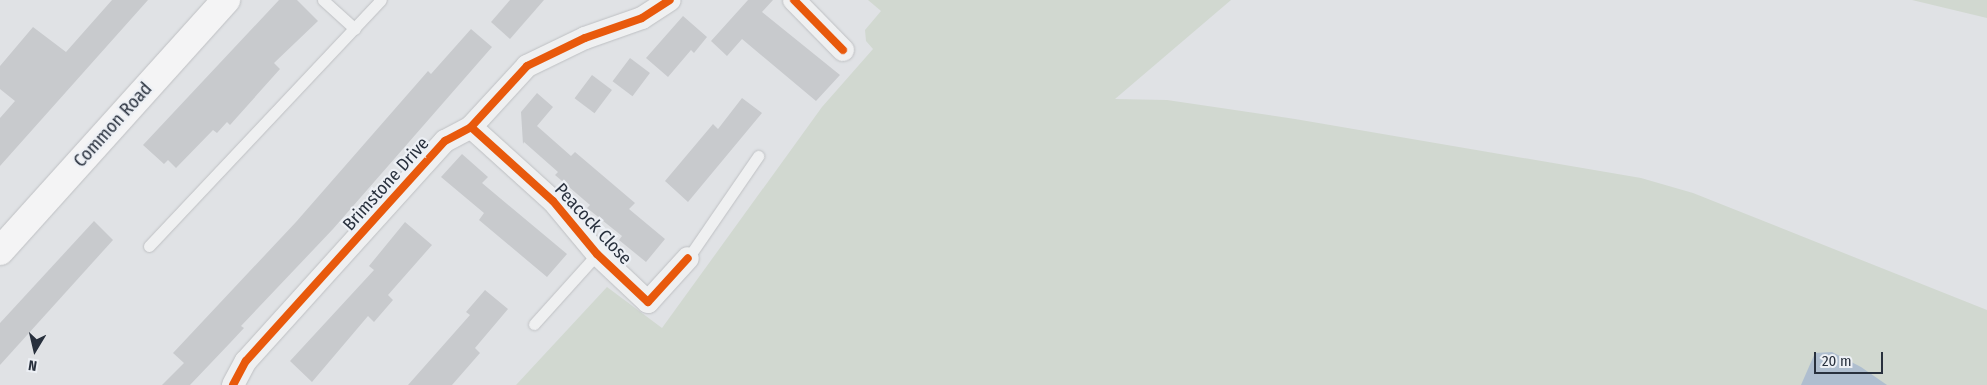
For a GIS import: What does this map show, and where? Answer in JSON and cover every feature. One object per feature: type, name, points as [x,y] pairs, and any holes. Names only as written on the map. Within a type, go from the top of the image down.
[{"type":"main road","name":"Common Road","points":[[0,251],[226,0]]},
{"type":"street","name":"Brimstone Drive","points":[[233,385],[246,361],[446,141],[471,127],[527,66],[584,38],[642,18],[670,0]]},
{"type":"street","points":[[794,0],[843,50]]},
{"type":"street","name":"Peacock Close","points":[[471,127],[553,201],[597,254],[648,302],[688,258]]},
{"type":"lane","points":[[323,0],[355,29]]},
{"type":"lane","points":[[150,246],[381,0]]},
{"type":"lane","name":"Peacock Close","points":[[688,258],[758,156]]},
{"type":"lane","name":"Peacock Close","points":[[534,324],[597,254]]},
{"type":"shaded area","points":[[868,0],[1231,0],[1115,99],[1167,100],[1295,119],[1641,178],[1693,193],[1987,310],[1987,385],[516,385],[607,287],[662,328],[822,107],[873,49],[866,41],[865,30],[881,11]]},
{"type":"shaded area","points":[[1912,0],[1987,0],[1987,18]]},
{"type":"water","points":[[1832,352],[1861,367],[1887,385],[1801,385],[1815,353]]},
{"type":"building","points":[[112,0],[148,0],[0,166],[0,118],[15,101],[0,89],[0,66],[33,27],[66,52]]},
{"type":"building","points":[[279,0],[297,0],[318,21],[274,63],[280,69],[230,125],[227,122],[217,133],[213,130],[176,168],[168,160],[164,164],[143,145]]},
{"type":"building","points":[[510,0],[544,0],[510,39],[491,22]]},
{"type":"building","points":[[748,0],[773,0],[762,12],[840,75],[816,101],[742,39],[727,56],[711,41]]},
{"type":"building","points":[[683,16],[707,37],[694,53],[691,50],[668,77],[646,58]]},
{"type":"building","points":[[471,29],[492,47],[333,229],[241,326],[244,328],[190,385],[162,385],[184,363],[173,353],[296,222],[428,71],[431,74]]},
{"type":"building","points":[[630,58],[650,73],[633,96],[613,81]]},
{"type":"building","points":[[592,75],[612,90],[595,113],[575,98]]},
{"type":"building","points":[[537,93],[553,107],[537,126],[571,156],[575,152],[635,203],[629,209],[665,239],[646,262],[619,240],[622,236],[587,208],[590,205],[555,175],[558,172],[524,142],[523,144],[521,112]]},
{"type":"building","points":[[742,98],[762,113],[688,202],[665,181],[713,124],[718,129]]},
{"type":"building","points":[[462,154],[488,177],[482,183],[567,254],[547,277],[479,220],[484,213],[441,177]]},
{"type":"building","points":[[94,221],[113,240],[0,365],[0,323]]},
{"type":"building","points":[[405,222],[432,245],[388,295],[393,300],[374,322],[368,316],[312,382],[290,361],[374,270],[369,266]]},
{"type":"building","points":[[485,290],[508,309],[475,348],[480,353],[452,385],[408,385],[470,315],[466,312]]},
{"type":"cycle path","points":[[233,385],[246,361],[445,141],[471,127],[527,66],[585,38],[642,18],[670,0]]},
{"type":"cycle path","points":[[794,0],[843,50]]},
{"type":"cycle path","points":[[471,127],[553,201],[597,254],[648,302],[688,258]]}]
